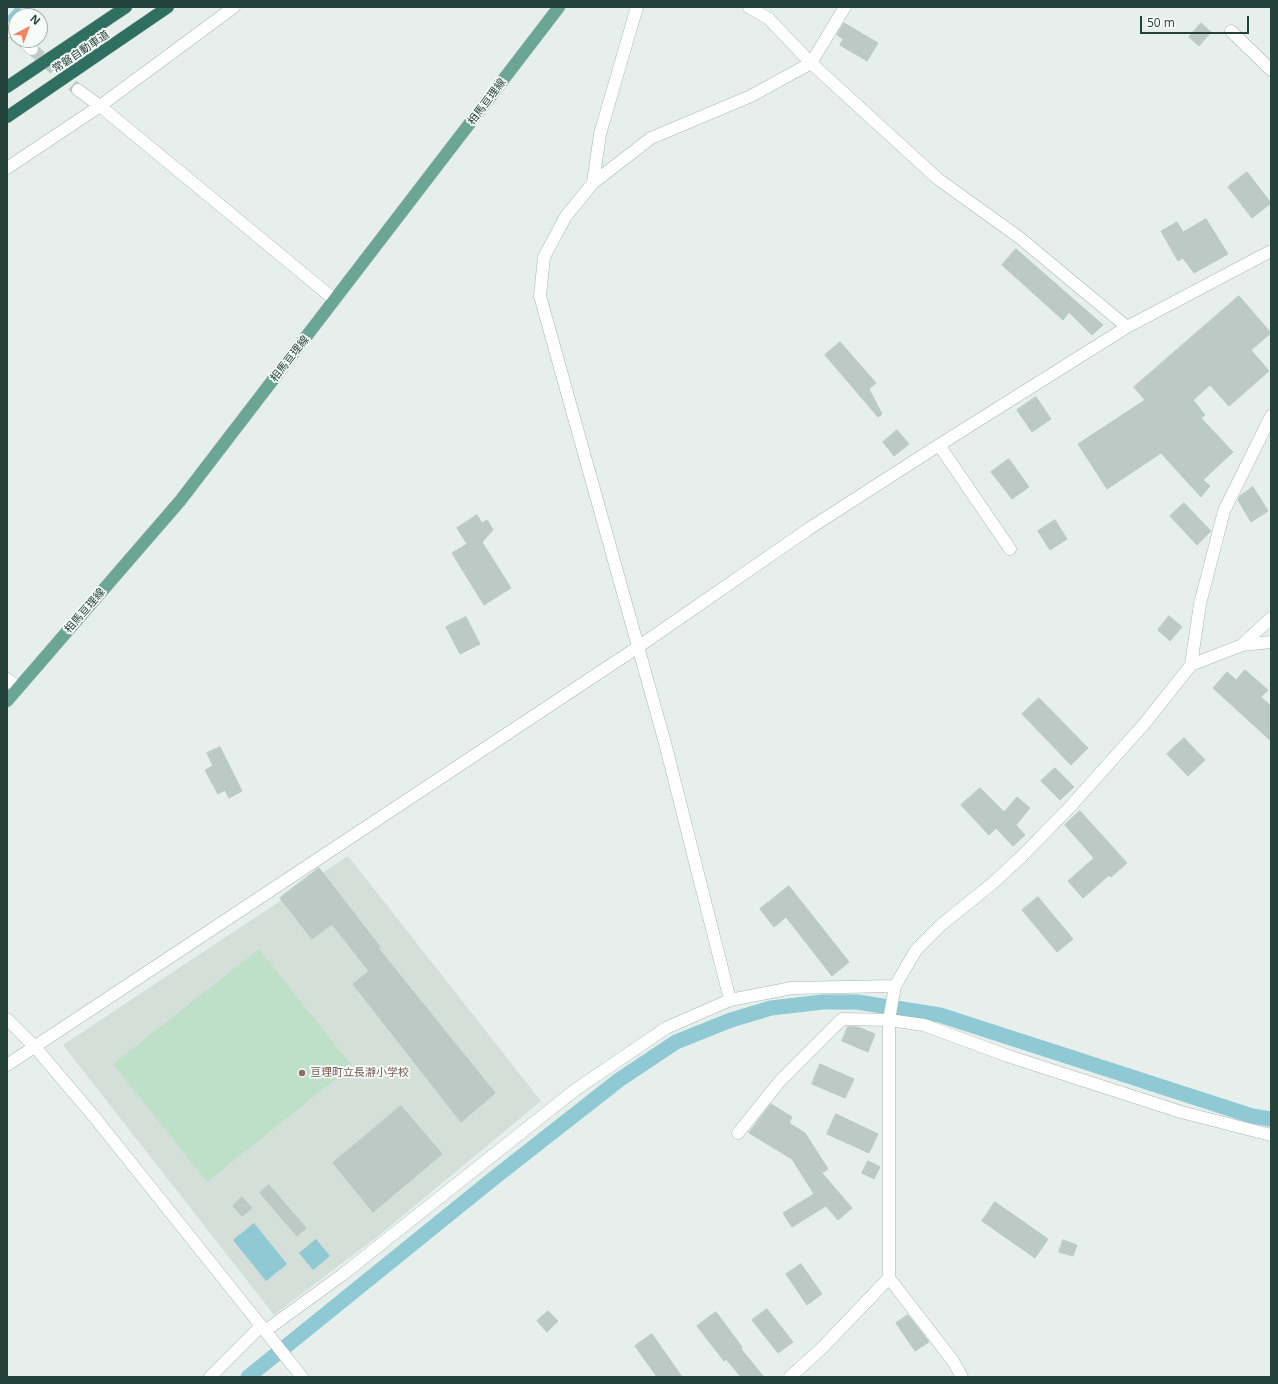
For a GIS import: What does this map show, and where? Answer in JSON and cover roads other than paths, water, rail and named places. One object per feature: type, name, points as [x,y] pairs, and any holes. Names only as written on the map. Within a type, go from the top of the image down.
[{"type":"highway","name":"常磐自動車道","points":[[7,87],[126,7]]},
{"type":"highway","name":"常磐自動車道","points":[[7,117],[168,7]]},
{"type":"main road","name":"相馬亘理線","points":[[7,701],[180,501],[559,7]]},
{"type":"street","points":[[7,168],[100,106],[234,7]]},
{"type":"street","points":[[593,183],[600,134],[637,7]]},
{"type":"street","points":[[749,7],[769,19],[811,63],[938,179],[1020,238],[1127,327]]},
{"type":"street","points":[[730,1000],[707,904],[638,646],[540,296],[544,257],[566,216],[593,183],[651,138],[751,96],[811,63],[845,7]]},
{"type":"street","points":[[1231,31],[1271,70]]},
{"type":"street","points":[[78,90],[100,106],[335,300]]},
{"type":"street","points":[[7,1065],[638,646],[810,528],[1127,327],[1271,251]]},
{"type":"street","points":[[1191,666],[1200,604],[1224,511],[1271,416]]},
{"type":"street","points":[[939,445],[1010,549]]},
{"type":"street","points":[[1242,645],[1271,618]]},
{"type":"street","points":[[962,1377],[953,1361],[889,1278],[889,1020],[895,986],[916,950],[941,925],[993,883],[1064,813],[1145,723],[1191,666],[1242,645],[1271,642]]},
{"type":"street","points":[[7,679],[18,688]]},
{"type":"street","points":[[210,1377],[266,1331],[342,1275],[575,1090],[666,1028],[730,1000],[792,988],[895,986]]},
{"type":"street","points":[[7,1019],[34,1047],[96,1119],[302,1377]]},
{"type":"street","points":[[738,1133],[780,1080],[842,1019],[889,1020],[924,1025],[1008,1056],[1181,1112],[1271,1135]]},
{"type":"street","points":[[790,1377],[822,1348],[889,1278]]},
{"type":"water","points":[[254,1223],[287,1264],[266,1281],[233,1240]]},
{"type":"water","points":[[316,1239],[330,1256],[313,1270],[299,1253]]},
{"type":"waterway","points":[[248,1377],[494,1178],[619,1080],[676,1042],[731,1020],[771,1008],[823,1002],[857,1002],[940,1015],[1252,1116],[1271,1119]]},
{"type":"tunnel","points":[[32,49],[78,90]]},
{"type":"place","name":"亘理町立長瀞小学校","points":[[302,1073]]}]
